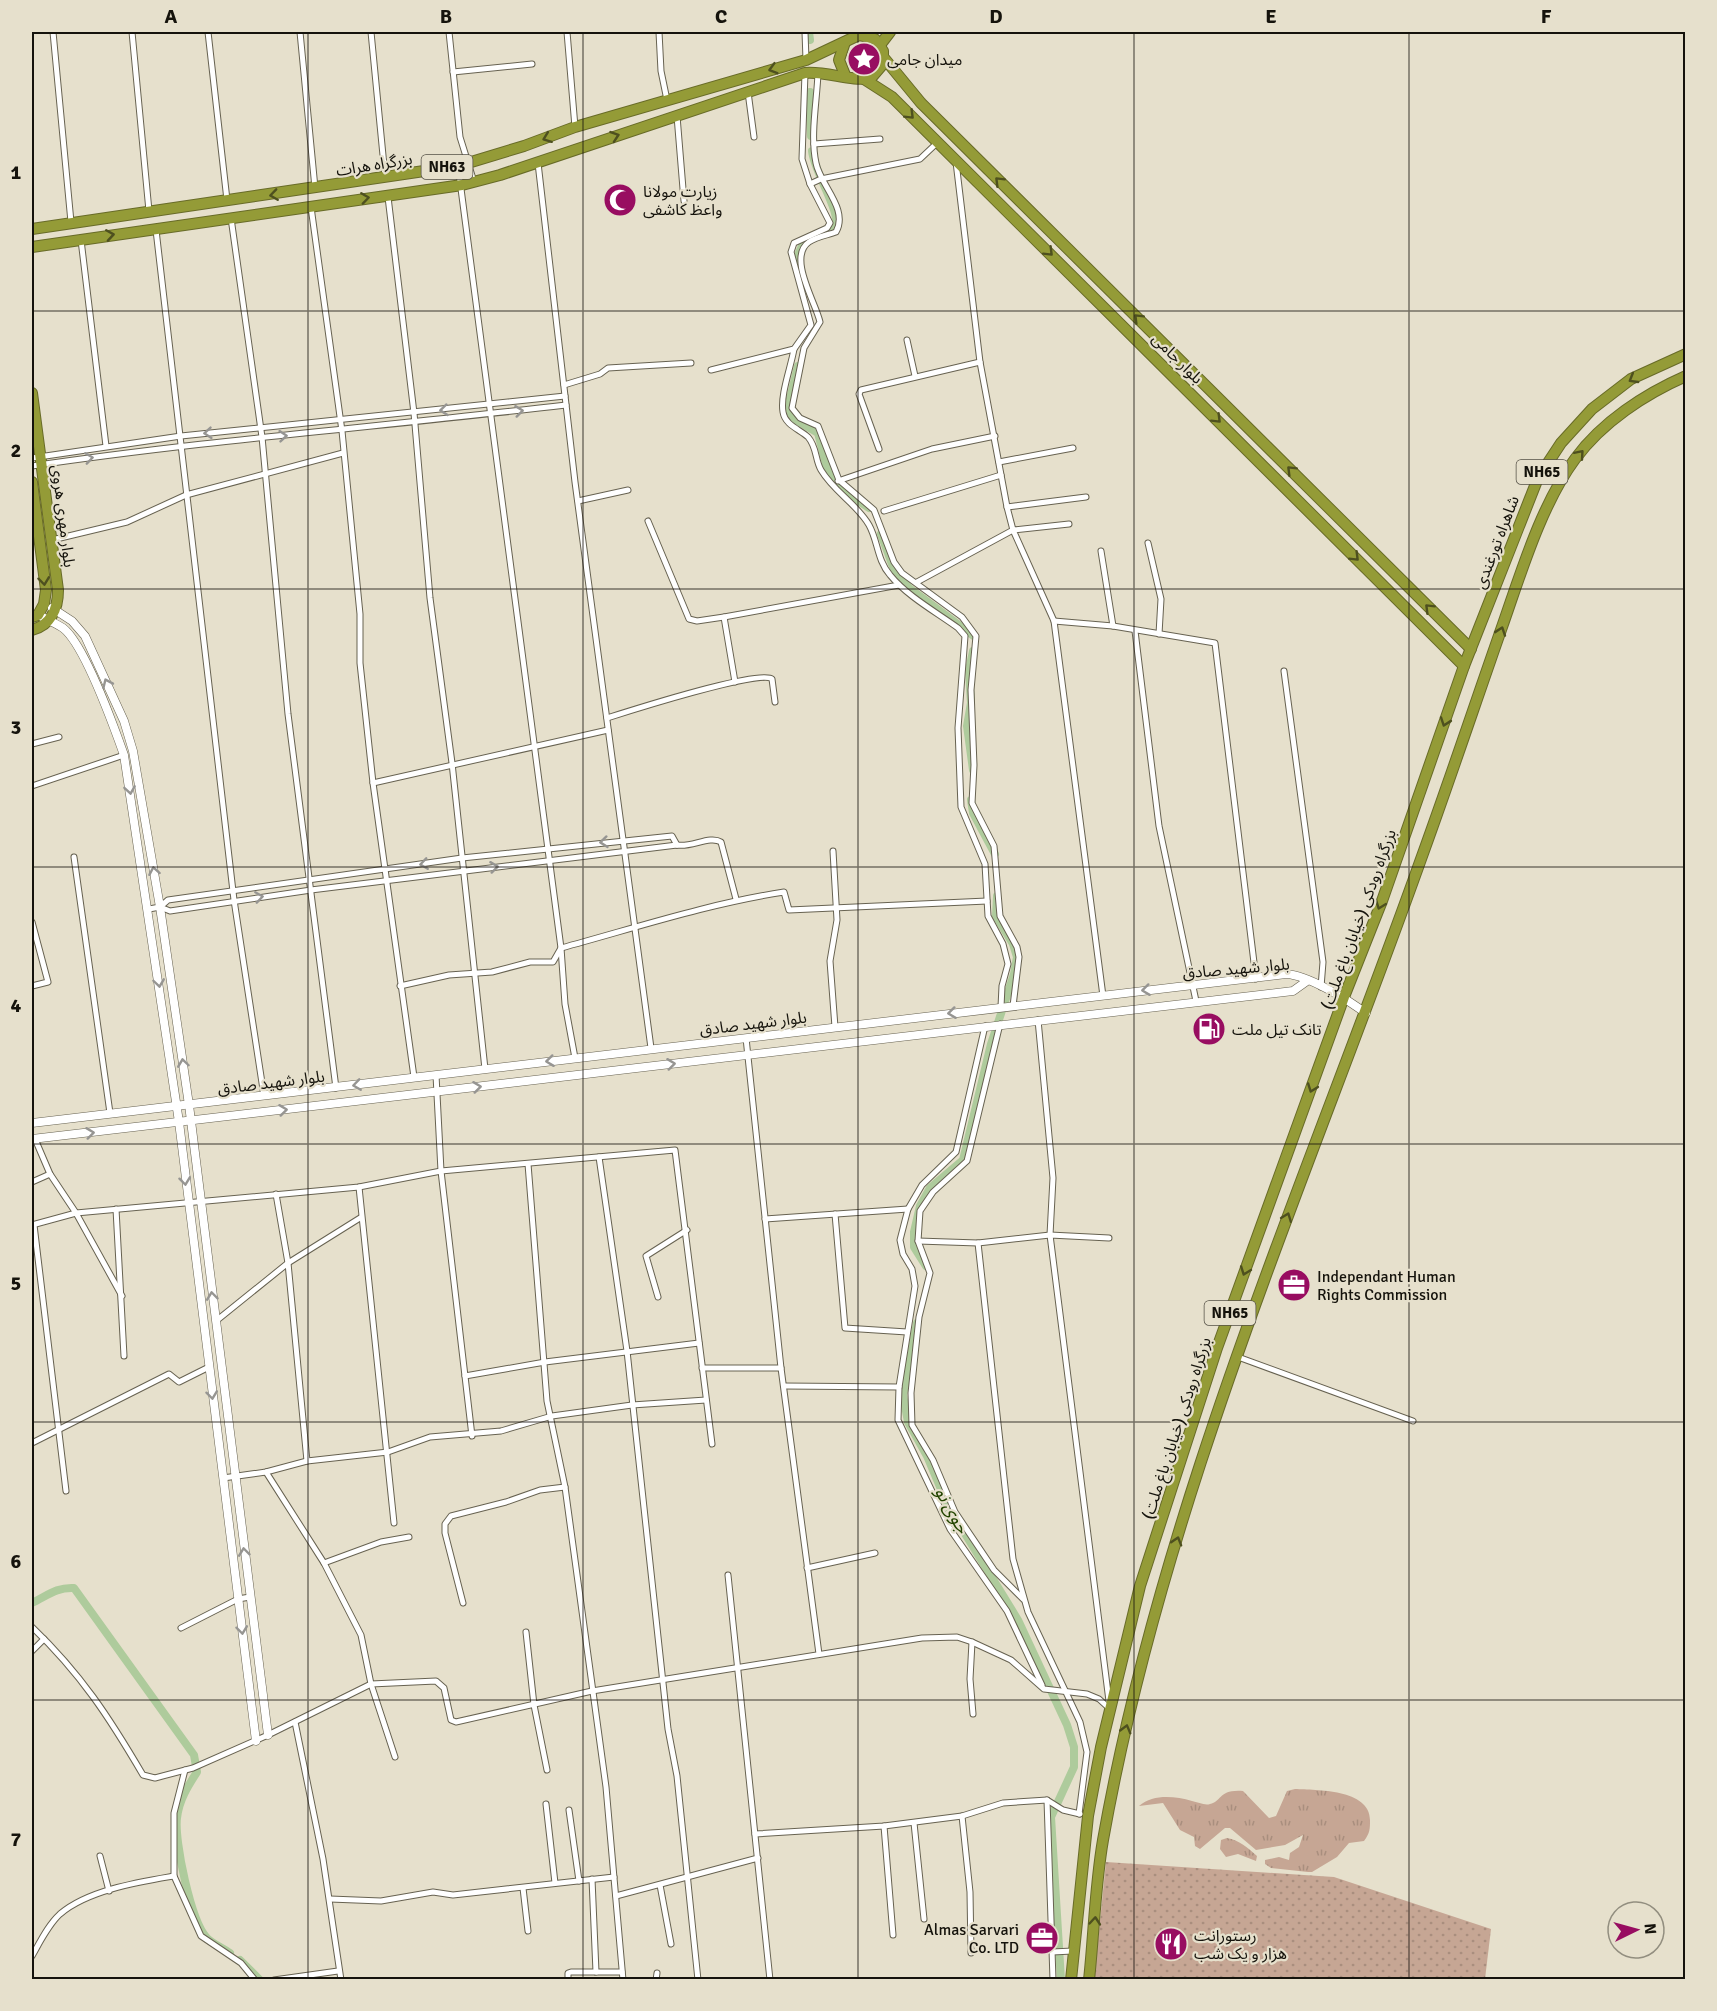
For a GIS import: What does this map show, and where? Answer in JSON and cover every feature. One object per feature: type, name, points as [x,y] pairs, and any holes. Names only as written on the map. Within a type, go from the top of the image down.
[{"type":"highway","points":[[864,79],[876,75],[884,58],[880,45],[890,32]]},
{"type":"highway","name":"NH63","points":[[847,40],[860,33],[875,39],[880,45]]},
{"type":"highway","name":"بزرگراه هرات","points":[[32,229],[315,189],[462,164],[525,146],[575,127],[806,60],[847,40]]},
{"type":"highway","points":[[845,75],[839,60],[839,52],[847,40]]},
{"type":"highway","name":"بلوار جامی","points":[[884,58],[921,103],[1471,649]]},
{"type":"highway","name":"بزرگراه هرات","points":[[32,247],[462,185],[805,73],[845,75]]},
{"type":"highway","name":"NH63","points":[[845,75],[864,79]]},
{"type":"highway","name":"بلوار جامی","points":[[864,79],[892,97],[938,142],[1464,666]]},
{"type":"highway","points":[[339,184],[340,201]]},
{"type":"highway","name":"شاهراه تورغندی","points":[[1464,666],[1533,489],[1561,443],[1592,409],[1631,379],[1686,354]]},
{"type":"highway","name":"شاهراه تورغندی","points":[[1366,1013],[1522,570],[1555,491],[1575,458],[1605,426],[1658,387],[1686,375]]},
{"type":"highway","name":"بلوار مهری هروی","points":[[32,393],[37,461],[52,540],[58,590],[56,609],[49,621]]},
{"type":"highway","name":"بلوار مهری هروی","points":[[32,482],[35,544],[46,590],[44,604],[34,616]]},
{"type":"highway","points":[[32,630],[49,621]]},
{"type":"highway","name":"بزرگراه رودکی (خیابان باغ ملت)","points":[[1071,1980],[1070,1951],[1083,1815],[1140,1586],[1217,1348],[1344,997],[1382,901],[1464,666]]},
{"type":"highway","points":[[1089,1980],[1102,1846],[1119,1754],[1175,1545],[1286,1221],[1366,1013]]},
{"type":"main road","points":[[44,604],[56,609],[72,621],[85,636],[124,721],[133,751],[160,907],[189,1105],[268,1735]]},
{"type":"main road","points":[[34,616],[64,629],[76,644],[112,721],[124,755],[177,1107],[256,1741]]},
{"type":"main road","name":"بلوار شهید صادق","points":[[32,1122],[177,1107],[1194,984],[1286,974],[1295,974],[1306,981],[1293,991],[1196,1000],[33,1139]]},
{"type":"main road","points":[[1306,981],[1344,997],[1366,1013]]},
{"type":"street","points":[[53,32],[72,222]]},
{"type":"street","points":[[132,32],[149,211]]},
{"type":"street","points":[[208,32],[227,201]]},
{"type":"street","points":[[300,32],[315,189]]},
{"type":"street","points":[[371,32],[385,178]]},
{"type":"street","points":[[449,32],[460,137],[462,185],[489,414],[547,860],[561,948],[565,1004],[575,1058]]},
{"type":"street","points":[[567,32],[575,127]]},
{"type":"street","points":[[658,32],[661,71],[668,100]]},
{"type":"street","points":[[805,32],[806,60]]},
{"type":"street","points":[[453,72],[532,64]]},
{"type":"street","points":[[818,72],[814,144],[816,163],[821,179],[837,206],[840,224],[836,232],[809,242],[803,248],[801,268],[820,322],[804,348],[792,408],[800,418],[819,426],[839,480],[874,510],[894,562],[902,573],[917,582],[938,602],[962,617],[976,636],[971,690],[974,765],[972,803],[994,846],[1000,916],[1017,947],[1019,957],[1013,1006]]},
{"type":"street","points":[[805,73],[802,159],[810,184],[830,223],[827,228],[794,243],[791,262],[811,325],[794,349],[783,398],[783,414],[815,447],[820,469],[860,511],[871,527],[877,552],[888,573],[899,585],[958,628],[965,636],[958,728],[961,807],[985,864],[988,916],[1003,944],[1008,964],[1002,986],[1001,1007]]},
{"type":"street","points":[[748,92],[754,137]]},
{"type":"street","points":[[677,115],[684,201]]},
{"type":"street","points":[[814,144],[880,139]]},
{"type":"street","points":[[810,184],[821,179],[920,159],[938,142]]},
{"type":"street","points":[[956,160],[980,362],[1007,507],[1013,530],[1054,621],[1103,996]]},
{"type":"street","points":[[538,162],[578,501],[651,1048]]},
{"type":"street","points":[[462,164],[474,182]]},
{"type":"street","points":[[388,195],[414,413],[413,423],[430,598],[452,764],[464,870],[472,975],[485,1069]]},
{"type":"street","points":[[310,207],[342,431],[360,614],[360,663],[373,783],[414,1077]]},
{"type":"street","points":[[231,217],[267,475],[288,714],[336,1088]]},
{"type":"street","points":[[155,228],[234,900],[264,1096]]},
{"type":"street","points":[[81,240],[106,446]]},
{"type":"street","points":[[800,289],[807,287]]},
{"type":"street","points":[[907,340],[915,376]]},
{"type":"street","points":[[711,370],[794,349]]},
{"type":"street","points":[[879,449],[859,392],[915,376],[980,362]]},
{"type":"street","points":[[564,385],[600,374],[608,368],[691,363]]},
{"type":"street","points":[[37,461],[106,446],[181,436],[565,396]]},
{"type":"street","points":[[37,461],[262,437],[342,431],[566,405]]},
{"type":"street","points":[[832,484],[932,449],[995,436]]},
{"type":"street","points":[[999,462],[1073,448]]},
{"type":"street","points":[[52,540],[128,522],[186,495],[343,453]]},
{"type":"street","points":[[884,511],[1001,475]]},
{"type":"street","points":[[578,501],[628,490]]},
{"type":"street","points":[[1007,507],[1086,497]]},
{"type":"street","points":[[648,521],[689,619],[697,621],[899,585]]},
{"type":"street","points":[[917,582],[1013,530],[1069,524]]},
{"type":"street","points":[[1148,543],[1161,599],[1159,634]]},
{"type":"street","points":[[1101,551],[1113,626]]},
{"type":"street","points":[[724,616],[735,682]]},
{"type":"street","points":[[1054,621],[1113,626],[1215,643],[1256,979]]},
{"type":"street","points":[[1135,631],[1159,825],[1196,1000]]},
{"type":"street","points":[[1284,671],[1323,962],[1321,987]]},
{"type":"street","points":[[607,718],[735,682],[770,676],[775,702]]},
{"type":"street","points":[[373,783],[608,730]]},
{"type":"street","points":[[32,744],[59,737]]},
{"type":"street","points":[[32,786],[124,755]]},
{"type":"street","points":[[149,909],[160,907],[168,900],[462,858],[672,836],[677,845]]},
{"type":"street","points":[[160,907],[170,911],[234,900],[464,870],[677,845],[685,847],[719,839],[736,899]]},
{"type":"street","points":[[833,851],[837,920],[830,961],[835,1027]]},
{"type":"street","points":[[74,857],[110,1113]]},
{"type":"street","points":[[400,986],[449,975],[492,972],[530,962],[553,962],[561,948],[635,929],[687,911],[736,899],[784,892],[788,910],[836,906],[987,901]]},
{"type":"street","points":[[32,922],[48,982],[32,986]]},
{"type":"street","points":[[1038,1020],[1053,1178],[1050,1235],[1098,1596],[1110,1709]]},
{"type":"street","points":[[1000,1024],[967,1161],[933,1192],[920,1211],[918,1242],[930,1273],[917,1339],[911,1393],[912,1425],[933,1460],[955,1512],[994,1570],[1023,1599]]},
{"type":"street","points":[[985,1026],[956,1152],[922,1185],[908,1209],[900,1240],[903,1254],[915,1278],[899,1387],[898,1420],[950,1529],[1006,1611],[1044,1689]]},
{"type":"street","points":[[746,1038],[783,1386],[819,1654]]},
{"type":"street","points":[[436,1075],[441,1172],[471,1436]]},
{"type":"street","points":[[33,1139],[50,1174],[76,1213],[122,1296]]},
{"type":"street","points":[[66,1491],[33,1225],[76,1213],[359,1187],[441,1172],[675,1150],[687,1230],[712,1444]]},
{"type":"street","points":[[599,1157],[627,1351],[663,1679],[677,1776],[698,1980]]},
{"type":"street","points":[[528,1164],[534,1263],[547,1401],[552,1416],[565,1487],[606,1787],[623,1980]]},
{"type":"street","points":[[32,1182],[50,1174]]},
{"type":"street","points":[[359,1187],[360,1218],[388,1452],[394,1523]]},
{"type":"street","points":[[276,1194],[288,1263],[307,1461]]},
{"type":"street","points":[[116,1209],[124,1356]]},
{"type":"street","points":[[765,1219],[908,1209]]},
{"type":"street","points":[[835,1214],[845,1329],[907,1332]]},
{"type":"street","points":[[215,1322],[288,1263],[360,1218]]},
{"type":"street","points":[[658,1298],[646,1256],[687,1230]]},
{"type":"street","points":[[918,1242],[978,1243],[1050,1235],[1110,1238]]},
{"type":"street","points":[[756,1834],[884,1827],[962,1816],[1003,1803],[1047,1800],[1063,1810],[1083,1815],[1087,1752],[1080,1722],[1023,1599],[1013,1559],[978,1243]]},
{"type":"street","points":[[465,1376],[545,1362],[699,1343]]},
{"type":"street","points":[[1238,1357],[1413,1421]]},
{"type":"street","points":[[32,1443],[169,1374],[177,1382],[209,1367]]},
{"type":"street","points":[[702,1368],[781,1368]]},
{"type":"street","points":[[783,1386],[899,1387]]},
{"type":"street","points":[[223,1478],[266,1472],[307,1461],[388,1452],[430,1437],[471,1436],[501,1431],[552,1416],[632,1405],[706,1400]]},
{"type":"street","points":[[266,1472],[324,1563],[361,1635],[370,1684],[395,1757]]},
{"type":"street","points":[[463,1603],[445,1533],[445,1524],[451,1516],[506,1502],[540,1490],[565,1487]]},
{"type":"street","points":[[324,1563],[381,1542],[410,1537]]},
{"type":"street","points":[[807,1568],[874,1553]]},
{"type":"street","points":[[728,1575],[770,1980]]},
{"type":"street","points":[[181,1628],[238,1599],[250,1597]]},
{"type":"street","points":[[32,1627],[101,1705],[143,1775],[155,1778],[193,1768],[256,1741],[370,1684],[435,1681],[444,1688],[453,1722],[592,1691],[922,1638],[957,1638],[972,1642],[1011,1659],[1044,1689],[1065,1690],[1099,1699],[1110,1709]]},
{"type":"street","points":[[526,1632],[534,1705],[547,1770]]},
{"type":"street","points":[[32,1651],[44,1640]]},
{"type":"street","points":[[972,1642],[970,1679],[973,1714]]},
{"type":"street","points":[[295,1722],[330,1899],[341,1980]]},
{"type":"street","points":[[185,1770],[174,1813],[174,1876],[201,1936],[241,1963],[255,1980]]},
{"type":"street","points":[[1047,1800],[1055,1952],[1053,1980]]},
{"type":"street","points":[[546,1803],[555,1882]]},
{"type":"street","points":[[569,1810],[579,1881]]},
{"type":"street","points":[[962,1816],[970,1892],[971,1953]]},
{"type":"street","points":[[914,1822],[924,1919]]},
{"type":"street","points":[[884,1827],[893,1935]]},
{"type":"street","points":[[100,1856],[109,1891]]},
{"type":"street","points":[[616,1896],[688,1879],[758,1858]]},
{"type":"street","points":[[32,1956],[60,1914],[76,1903],[125,1884],[174,1876]]},
{"type":"street","points":[[330,1899],[381,1901],[433,1892],[453,1895],[614,1877]]},
{"type":"street","points":[[592,1879],[596,1972]]},
{"type":"street","points":[[660,1885],[671,1944]]},
{"type":"street","points":[[523,1888],[528,1931]]},
{"type":"street","points":[[1055,1952],[1070,1951]]},
{"type":"street","points":[[274,1980],[338,1971]]},
{"type":"street","points":[[568,1980],[568,1973],[571,1972],[622,1972]]},
{"type":"green space","points":[[1295,1789],[1340,1793],[1361,1802],[1368,1810],[1370,1820],[1369,1831],[1364,1841],[1349,1843],[1337,1857],[1312,1872],[1271,1868],[1265,1864],[1265,1860],[1279,1857],[1289,1860],[1290,1853],[1299,1847],[1303,1835],[1285,1845],[1256,1850],[1230,1828],[1225,1828],[1200,1849],[1195,1846],[1194,1837],[1180,1830],[1163,1803],[1139,1806],[1151,1799],[1164,1797],[1208,1804],[1214,1803],[1229,1792],[1243,1791],[1269,1818],[1276,1816],[1287,1791]]},
{"type":"green space","points":[[1227,1838],[1247,1847],[1257,1856],[1256,1861],[1238,1854],[1226,1857],[1220,1849],[1221,1840]]},
{"type":"green space","points":[[1106,1862],[1334,1877],[1491,1929],[1485,1979],[1094,1980]]},
{"type":"waterway","points":[[809,32],[810,40]]},
{"type":"waterway","points":[[810,92],[811,136]]},
{"type":"waterway","points":[[812,151],[832,204],[836,222],[835,229],[822,235]]},
{"type":"waterway","points":[[801,276],[798,255],[803,244]]},
{"type":"waterway","points":[[798,366],[789,403],[791,417],[818,433],[828,472],[839,488],[869,508]]},
{"type":"waterway","points":[[881,534],[893,567],[909,588],[975,637]]},
{"type":"waterway","points":[[973,651],[969,670],[971,703],[967,726],[973,770]]},
{"type":"waterway","points":[[971,800],[973,813],[995,854]]},
{"type":"waterway","name":"جوی نو","points":[[926,1266],[914,1247],[914,1232],[920,1206],[930,1188],[963,1160],[991,1044],[1014,974],[1017,957],[1013,944],[996,916],[997,896]]},
{"type":"waterway","name":"جوی نو","points":[[917,1323],[903,1395],[908,1422],[927,1456],[948,1506],[1018,1620],[1067,1725],[1074,1747],[1074,1767],[1051,1817],[1061,1980]]},
{"type":"waterway","points":[[32,1603],[57,1590],[74,1588],[194,1755],[197,1772],[182,1799],[177,1818],[181,1861],[190,1899],[201,1929],[209,1940],[230,1953]]},
{"type":"waterway","points":[[240,1960],[260,1980]]},
{"type":"place","name":"میدان جامی","points":[[864,59]]},
{"type":"place","name":"زیارت مولانا واعظ کاشفی","points":[[620,200]]},
{"type":"place","name":"تانک تیل ملت","points":[[1209,1029]]},
{"type":"place","name":"Independant Human Rights Commission","points":[[1294,1285]]},
{"type":"place","name":"Almas Sarvari Co. LTD","points":[[1042,1938]]},
{"type":"place","name":"رستورانت هزار و یک شب","points":[[1171,1944]]}]
